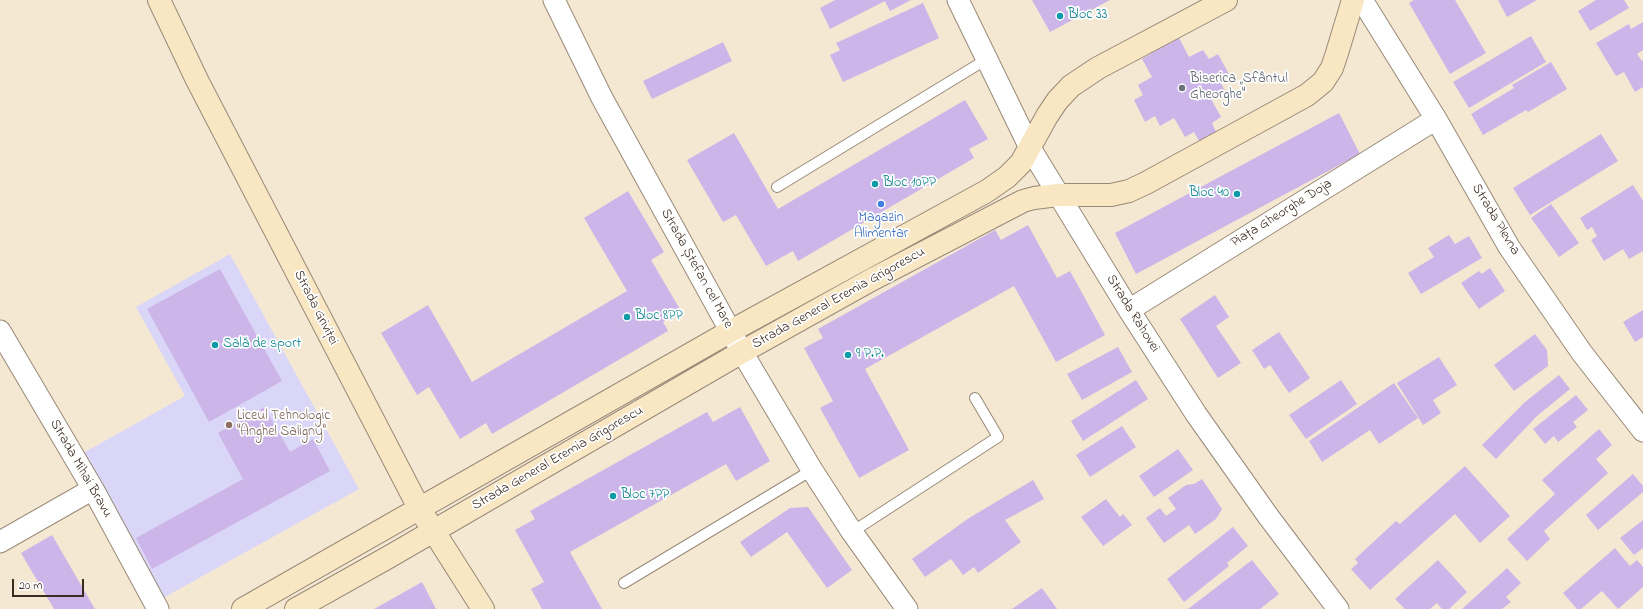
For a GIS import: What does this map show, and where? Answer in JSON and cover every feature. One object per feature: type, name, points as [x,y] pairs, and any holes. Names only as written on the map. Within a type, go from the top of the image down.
[{"type":"street","name":"Strada Griviței","points":[[159,0],[197,80],[419,508],[483,609]]},
{"type":"street","name":"Strada Ștefan cel Mare","points":[[554,0],[602,98],[742,352],[812,470],[852,532],[907,609]]},
{"type":"street","name":"Strada Rahovei","points":[[958,0],[1030,148],[1129,310],[1196,414],[1268,516],[1338,609]]},
{"type":"street","name":"Strada General Eremia Grigorescu","points":[[243,609],[730,331],[987,191],[1007,177],[1021,163],[1057,101],[1076,83],[1098,68],[1226,0]]},
{"type":"street","name":"Strada General Eremia Grigorescu","points":[[296,609],[433,532],[742,352],[871,280],[1023,201],[1034,198],[1111,194],[1129,191],[1307,95],[1323,82],[1332,68],[1341,42],[1349,8],[1353,0]]},
{"type":"street","name":"Strada Plevna","points":[[1362,0],[1436,119],[1509,247],[1582,353],[1643,431]]},
{"type":"street","name":"Piața Gheorghe Doja","points":[[1129,310],[1436,119]]},
{"type":"street","name":"Strada Mihai Bravu","points":[[0,331],[93,489],[158,609]]},
{"type":"street","points":[[0,542],[93,489]]},
{"type":"lane","points":[[777,187],[987,59]]},
{"type":"lane","points":[[852,532],[998,437],[975,398]]},
{"type":"lane","points":[[624,583],[812,470]]},
{"type":"shaded area","name":"Liceul Tehnologic \"Anghel Saligny\"","points":[[230,254],[359,489],[163,598],[83,453],[185,396],[136,307]]},
{"type":"building","points":[[835,0],[911,0],[890,11],[885,1],[830,29],[820,8]]},
{"type":"building","name":"Bloc 33","points":[[1032,0],[1110,0],[1050,32]]},
{"type":"building","points":[[1414,0],[1455,0],[1486,53],[1450,74],[1409,3]]},
{"type":"building","points":[[1498,0],[1537,0],[1507,17]]},
{"type":"building","points":[[1596,0],[1624,0],[1629,8],[1590,31],[1578,11]]},
{"type":"building","points":[[923,3],[939,38],[843,82],[830,55],[840,50],[836,43]]},
{"type":"building","points":[[1643,22],[1643,50],[1637,54],[1642,61],[1643,60],[1643,87],[1635,92],[1624,72],[1616,76],[1596,43],[1629,24],[1631,29]]},
{"type":"building","name":"Biserica „Sfântul Gheorghe\"","points":[[1165,35],[1169,44],[1179,38],[1189,57],[1203,50],[1209,59],[1218,54],[1230,76],[1220,81],[1225,91],[1211,99],[1221,117],[1212,123],[1216,132],[1199,141],[1194,132],[1185,137],[1174,118],[1160,126],[1155,116],[1145,122],[1134,100],[1143,95],[1138,85],[1152,77],[1142,59],[1152,53],[1147,44]]},
{"type":"building","points":[[1531,36],[1546,62],[1469,108],[1453,82]]},
{"type":"building","points":[[723,42],[732,61],[652,99],[643,81]]},
{"type":"building","points":[[1551,62],[1567,89],[1528,112],[1526,110],[1483,135],[1471,114],[1514,88],[1512,85]]},
{"type":"building","name":"Bloc 10PP","points":[[965,100],[988,139],[969,149],[974,158],[798,261],[793,251],[766,266],[736,215],[723,222],[687,160],[734,133],[778,209]]},
{"type":"building","name":"Bloc 40","points":[[1339,113],[1360,154],[1136,274],[1115,233]]},
{"type":"building","points":[[1601,134],[1618,161],[1530,215],[1513,188]]},
{"type":"building","points":[[1633,185],[1643,201],[1643,251],[1629,259],[1623,249],[1604,261],[1591,240],[1597,236],[1592,227],[1587,230],[1580,218]]},
{"type":"building","name":"Bloc 8PP","points":[[628,191],[664,252],[651,260],[681,311],[663,322],[668,331],[492,434],[486,423],[460,439],[429,387],[417,395],[381,333],[428,305],[472,382],[627,291],[584,218]]},
{"type":"building","points":[[1551,204],[1579,243],[1559,257],[1531,218]]},
{"type":"building","name":"9 P.P.","points":[[1028,225],[1057,278],[1070,271],[1105,335],[1056,362],[1014,286],[865,369],[909,450],[859,478],[820,408],[833,401],[804,348],[823,338],[818,329],[995,230],[1001,240]]},
{"type":"building","points":[[1449,235],[1455,244],[1469,236],[1482,258],[1421,294],[1408,273],[1434,257],[1428,248]]},
{"type":"building","points":[[1490,268],[1505,291],[1479,309],[1461,283],[1479,271],[1482,274]]},
{"type":"building","name":"Sală de sport","points":[[220,269],[282,381],[209,422],[147,309]]},
{"type":"building","points":[[1215,295],[1229,317],[1216,326],[1241,363],[1218,378],[1180,319]]},
{"type":"building","points":[[1643,310],[1643,337],[1635,342],[1623,322]]},
{"type":"building","points":[[1279,332],[1310,378],[1289,393],[1270,365],[1264,369],[1252,350]]},
{"type":"building","points":[[1535,334],[1547,350],[1548,366],[1514,391],[1494,365]]},
{"type":"building","points":[[1118,347],[1132,372],[1082,400],[1067,374]]},
{"type":"building","points":[[1439,357],[1457,385],[1433,400],[1441,413],[1423,425],[1397,383]]},
{"type":"building","points":[[1559,375],[1570,389],[1537,416],[1496,459],[1482,445],[1525,402]]},
{"type":"building","points":[[1136,380],[1148,399],[1083,441],[1071,421]]},
{"type":"building","points":[[1341,380],[1357,404],[1306,439],[1289,415]]},
{"type":"building","points":[[1394,383],[1418,418],[1379,444],[1370,430],[1322,462],[1309,441]]},
{"type":"building","points":[[1576,395],[1588,410],[1573,422],[1577,427],[1558,442],[1554,436],[1545,444],[1533,429]]},
{"type":"building","points":[[264,407],[290,452],[313,439],[330,471],[152,569],[136,538],[243,479],[218,433]]},
{"type":"building","name":"Bloc 7PP","points":[[740,407],[770,461],[736,481],[726,464],[570,552],[602,609],[542,609],[531,589],[544,582],[515,530],[535,519],[530,511],[707,412],[713,422]]},
{"type":"building","points":[[1122,426],[1136,447],[1090,477],[1076,455]]},
{"type":"building","points":[[1599,429],[1612,445],[1596,459],[1608,473],[1544,531],[1550,539],[1527,561],[1507,539],[1555,494],[1542,480]]},
{"type":"building","points":[[1178,449],[1193,470],[1154,497],[1139,476]]},
{"type":"building","points":[[1465,466],[1510,516],[1480,543],[1455,514],[1370,590],[1351,569],[1358,563],[1355,559],[1396,521],[1400,524]]},
{"type":"building","points":[[1633,474],[1643,486],[1643,492],[1598,530],[1586,515]]},
{"type":"building","points":[[1202,479],[1222,509],[1216,519],[1195,534],[1189,525],[1164,543],[1146,518],[1160,508],[1166,516],[1176,509],[1168,498],[1186,485],[1194,484]]},
{"type":"building","points":[[1033,480],[1044,499],[1005,520],[1021,542],[978,573],[974,567],[963,575],[951,559],[925,577],[912,559],[969,518]]},
{"type":"building","points":[[1106,499],[1120,517],[1123,514],[1132,525],[1103,546],[1081,517]]},
{"type":"building","points":[[808,507],[852,570],[827,588],[787,532],[751,557],[740,542],[790,508]]},
{"type":"building","points":[[1643,520],[1643,548],[1634,555],[1620,538]]},
{"type":"building","points":[[1233,527],[1248,546],[1227,563],[1229,566],[1184,602],[1167,579]]},
{"type":"building","points":[[52,535],[95,609],[54,609],[21,553]]},
{"type":"building","points":[[1615,548],[1630,566],[1637,560],[1643,567],[1643,587],[1618,609],[1602,591],[1581,609],[1577,609],[1563,593]]},
{"type":"building","points":[[1252,560],[1279,594],[1260,609],[1188,609]]},
{"type":"building","points":[[1438,560],[1467,592],[1449,609],[1442,609],[1437,603],[1430,609],[1405,609],[1395,599]]},
{"type":"building","points":[[1507,568],[1521,583],[1506,597],[1511,602],[1502,609],[1462,609]]},
{"type":"building","points":[[422,582],[436,609],[374,609]]},
{"type":"building","points":[[1042,588],[1057,609],[1012,609]]},
{"type":"place","name":"Bloc 33","points":[[1060,16]]},
{"type":"place","name":"Biserica „Sfântul Gheorghe\"","points":[[1182,88]]},
{"type":"place","name":"Bloc 10PP","points":[[875,184]]},
{"type":"place","name":"Bloc 40","points":[[1237,194]]},
{"type":"place","name":"Magazin Alimentar","points":[[881,204]]},
{"type":"place","name":"Bloc 8PP","points":[[627,317]]},
{"type":"place","name":"Sală de sport","points":[[215,345]]},
{"type":"place","name":"9 P.P.","points":[[848,355]]},
{"type":"place","name":"Liceul Tehnologic \"Anghel Saligny\"","points":[[229,425]]},
{"type":"place","name":"Bloc 7PP","points":[[613,496]]}]
